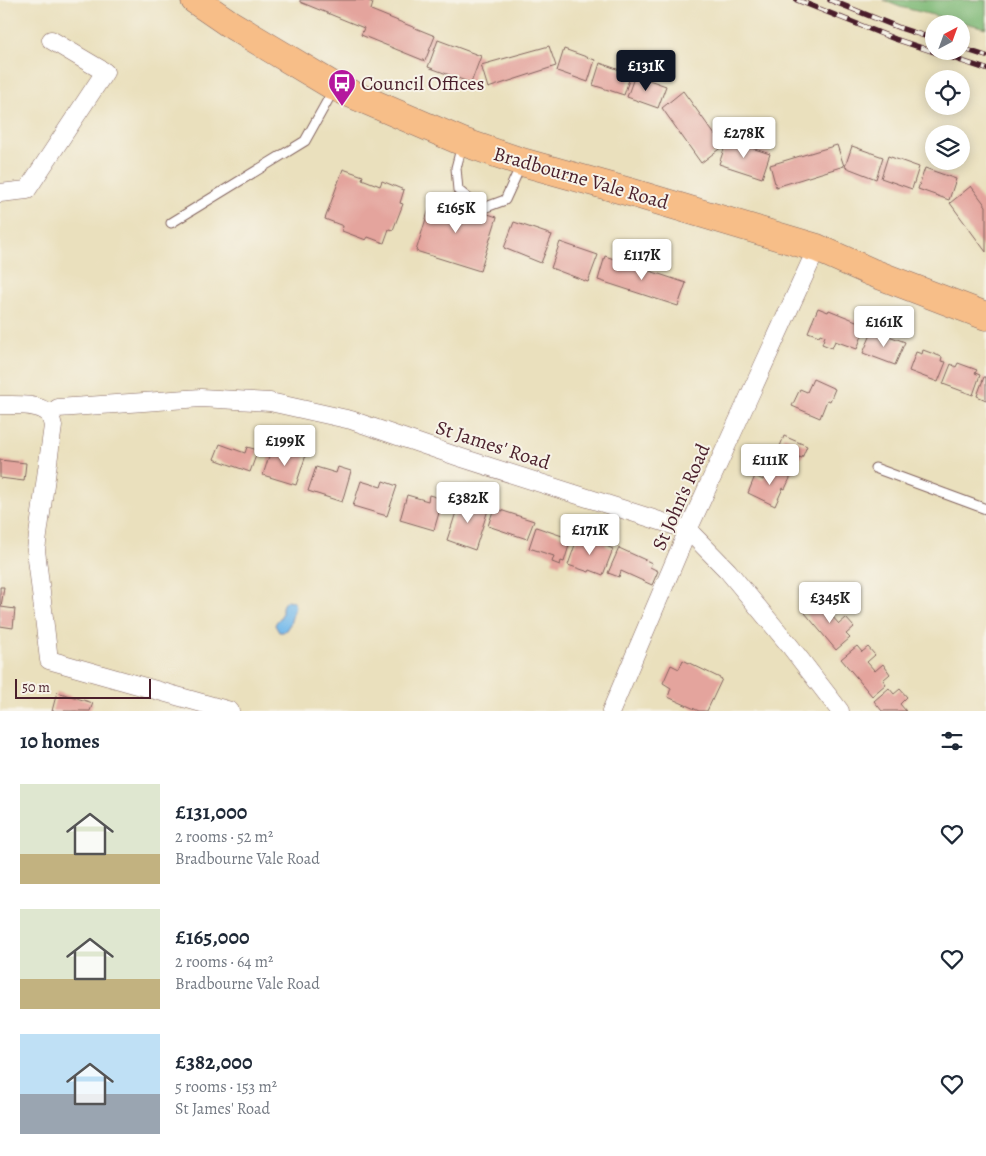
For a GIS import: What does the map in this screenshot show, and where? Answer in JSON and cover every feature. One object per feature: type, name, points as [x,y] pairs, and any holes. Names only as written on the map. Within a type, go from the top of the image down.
[{"type":"highway","name":"Bradbourne Vale Road","points":[[195,0],[230,24],[335,87],[463,142],[522,162],[817,248],[871,272],[986,316]]},
{"type":"street","points":[[0,193],[27,190],[106,72],[52,40]]},
{"type":"street","name":"St John's Road","points":[[611,711],[688,530],[817,248]]},
{"type":"street","name":"St James' Road","points":[[50,415],[58,408],[201,398],[270,402],[351,420],[468,460],[688,530],[728,571],[790,646],[840,711]]},
{"type":"street","points":[[0,405],[42,408],[50,415],[54,426],[36,550],[49,660],[230,711]]},
{"type":"lane","points":[[171,223],[305,141],[335,87]]},
{"type":"lane","points":[[463,142],[456,168],[458,190],[481,209],[505,200],[522,162]]},
{"type":"lane","points":[[874,468],[986,509]]},
{"type":"green space","points":[[883,0],[986,0],[986,28],[970,24],[970,15],[933,15],[900,7]]},
{"type":"water","points":[[287,600],[294,602],[295,607],[290,624],[286,630],[279,632],[275,625],[281,616],[283,605]]},
{"type":"building","points":[[300,0],[367,0],[373,3],[371,10],[435,36],[425,61],[361,35],[364,28],[300,2]]},
{"type":"building","points":[[438,40],[481,56],[471,83],[428,67]]},
{"type":"building","points":[[549,46],[556,66],[488,88],[481,65]]},
{"type":"building","points":[[564,49],[595,60],[588,82],[557,71]]},
{"type":"building","points":[[600,63],[631,74],[624,95],[593,85]]},
{"type":"building","points":[[635,75],[666,86],[658,108],[627,97]]},
{"type":"building","points":[[683,91],[723,146],[701,163],[662,108]]},
{"type":"building","points":[[727,140],[770,154],[762,178],[719,164]]},
{"type":"building","points":[[837,145],[844,166],[776,187],[770,165]]},
{"type":"building","points":[[852,146],[883,157],[876,179],[845,167]]},
{"type":"building","points":[[888,156],[919,167],[912,189],[881,178]]},
{"type":"building","points":[[925,168],[925,170],[931,170],[956,179],[949,200],[918,189]]},
{"type":"building","points":[[343,169],[363,176],[362,179],[380,186],[382,181],[404,190],[400,203],[403,204],[393,230],[389,229],[384,243],[368,237],[366,240],[342,231],[343,226],[325,219]]},
{"type":"building","points":[[971,186],[986,206],[986,252],[950,203]]},
{"type":"building","points":[[433,196],[497,217],[480,271],[416,251]]},
{"type":"building","points":[[514,222],[552,235],[541,263],[504,248]]},
{"type":"building","points":[[560,242],[598,255],[588,282],[551,268]]},
{"type":"building","points":[[605,256],[686,283],[678,306],[598,280]]},
{"type":"building","points":[[818,308],[828,312],[829,310],[866,325],[857,349],[835,341],[832,348],[822,344],[825,336],[808,332]]},
{"type":"building","points":[[873,330],[905,342],[895,365],[863,353]]},
{"type":"building","points":[[923,350],[942,357],[941,361],[946,362],[938,382],[909,371],[916,352],[922,354]]},
{"type":"building","points":[[958,363],[977,370],[975,373],[980,375],[973,395],[943,384],[951,364],[956,367]]},
{"type":"building","points":[[984,377],[986,377],[986,400],[977,396]]},
{"type":"building","points":[[813,379],[835,389],[830,401],[827,400],[820,418],[792,406],[800,389],[807,392]]},
{"type":"building","points":[[784,436],[807,446],[802,458],[799,457],[791,475],[764,463],[771,446],[779,449]]},
{"type":"building","points":[[220,444],[245,453],[247,447],[258,450],[250,472],[214,459]]},
{"type":"building","points":[[271,450],[290,457],[291,451],[306,455],[296,485],[263,475]]},
{"type":"building","points":[[0,460],[26,463],[24,481],[0,478]]},
{"type":"building","points":[[768,466],[791,476],[775,506],[748,493],[755,476],[763,480]]},
{"type":"building","points":[[316,467],[336,473],[338,467],[351,471],[342,502],[308,491]]},
{"type":"building","points":[[361,481],[381,487],[383,481],[397,486],[387,516],[353,506]]},
{"type":"building","points":[[407,495],[428,501],[429,495],[443,499],[434,530],[400,520]]},
{"type":"building","points":[[461,497],[489,507],[475,550],[447,540]]},
{"type":"building","points":[[494,508],[534,521],[527,539],[488,526]]},
{"type":"building","points":[[536,527],[571,539],[564,562],[561,561],[560,565],[552,562],[554,556],[529,548]]},
{"type":"building","points":[[578,536],[606,543],[606,546],[613,549],[603,575],[568,565]]},
{"type":"building","points":[[619,548],[652,563],[650,567],[658,571],[652,585],[621,571],[619,577],[608,573]]},
{"type":"building","points":[[0,587],[4,587],[1,607],[15,609],[13,628],[0,626]]},
{"type":"building","points":[[820,600],[825,606],[831,601],[838,609],[831,615],[839,624],[846,618],[854,627],[846,634],[850,638],[836,650],[805,613]]},
{"type":"building","points":[[857,646],[862,652],[868,647],[875,655],[867,662],[875,671],[883,664],[890,674],[883,680],[886,684],[872,696],[841,659]]},
{"type":"building","points":[[683,660],[722,679],[707,711],[699,711],[668,697],[671,688],[663,683],[671,665],[679,669]]},
{"type":"building","points":[[889,688],[894,694],[900,689],[907,697],[900,704],[906,711],[882,711],[874,701]]},
{"type":"building","points":[[57,692],[93,703],[90,711],[52,711]]},
{"type":"railway","points":[[797,0],[895,39],[986,69]]},
{"type":"railway","points":[[830,0],[925,36]]},
{"type":"railway","points":[[970,51],[986,56]]},
{"type":"place","name":"Council Offices","points":[[342,107]]}]
